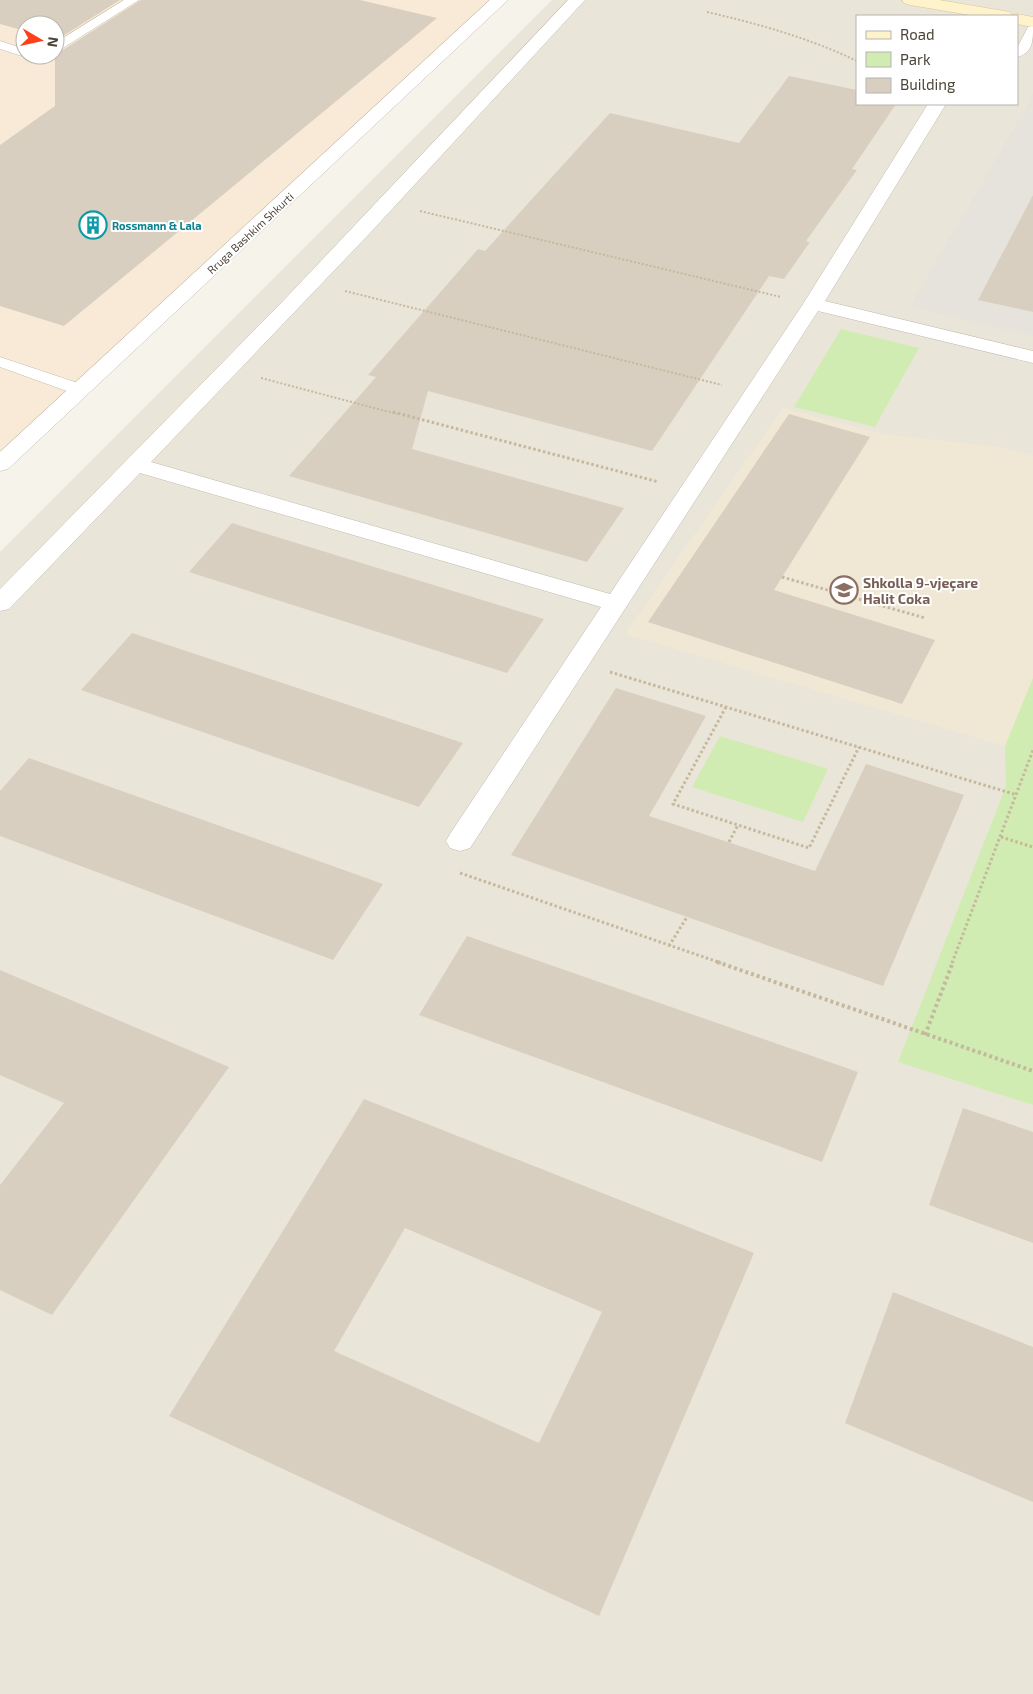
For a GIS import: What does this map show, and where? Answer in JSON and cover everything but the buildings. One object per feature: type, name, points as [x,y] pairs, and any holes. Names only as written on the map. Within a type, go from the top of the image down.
[{"type":"street","name":"Rruga Bashkim Shkurti","points":[[0,464],[500,0]]},
{"type":"street","points":[[0,602],[230,370],[448,142],[577,0]]},
{"type":"street","points":[[910,0],[995,15]]},
{"type":"street","points":[[1018,19],[1033,22]]},
{"type":"street","points":[[460,841],[813,304],[936,105]]},
{"type":"street","points":[[813,304],[1033,357]]},
{"type":"street","points":[[136,465],[617,604]]},
{"type":"lane","points":[[65,43],[133,0]]},
{"type":"lane","points":[[1018,53],[1022,51],[1033,30]]},
{"type":"lane","points":[[0,46],[15,50]]},
{"type":"lane","points":[[0,362],[81,390]]},
{"type":"path","points":[[707,12],[797,36],[856,61]]},
{"type":"path","points":[[388,204],[813,304]]},
{"type":"path","points":[[313,283],[755,393]]},
{"type":"path","points":[[230,370],[691,490]]},
{"type":"path","points":[[782,577],[925,618]]},
{"type":"path","points":[[578,663],[1017,795]]},
{"type":"path","points":[[726,707],[673,804],[808,848],[858,747]]},
{"type":"path","points":[[925,1035],[1033,750]]},
{"type":"path","points":[[729,842],[738,826]]},
{"type":"path","points":[[1001,837],[1033,847]]},
{"type":"path","points":[[452,871],[1033,1071]]},
{"type":"path","points":[[669,946],[687,917]]},
{"type":"shaded area","name":"Rossmann & Lala","points":[[0,0],[500,0],[0,465]]},
{"type":"shaded area","points":[[552,0],[1033,0],[1033,1694],[0,1694],[0,552]]},
{"type":"shaded area","points":[[1033,94],[1033,336],[910,306],[1027,106]]},
{"type":"shaded area","name":"Shkolla 9-vjeçare Halit Coka","points":[[783,408],[882,434],[999,447],[1033,456],[1033,678],[1005,746],[625,634]]},
{"type":"green space","points":[[841,329],[919,348],[875,427],[794,407]]},
{"type":"green space","points":[[1033,678],[1033,1105],[898,1062],[1006,786],[1005,746]]},
{"type":"green space","points":[[720,736],[828,769],[803,822],[692,787]]},
{"type":"place","name":"Rossmann & Lala","points":[[93,225]]},
{"type":"place","name":"Shkolla 9-vjeçare Halit Coka","points":[[844,590]]}]
